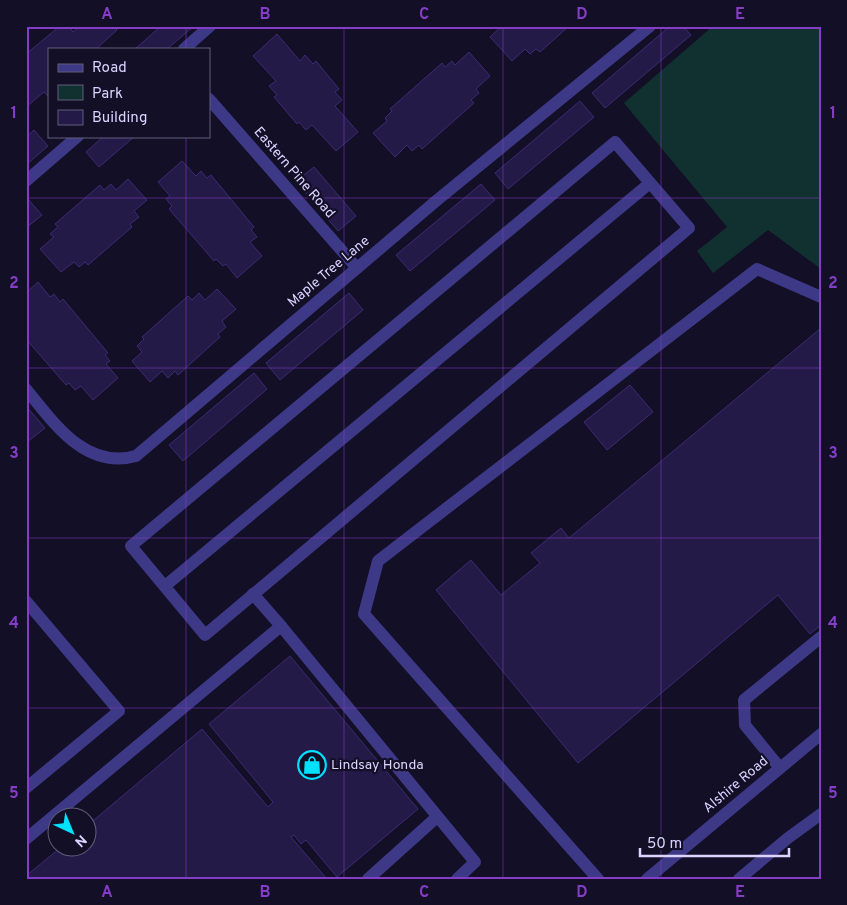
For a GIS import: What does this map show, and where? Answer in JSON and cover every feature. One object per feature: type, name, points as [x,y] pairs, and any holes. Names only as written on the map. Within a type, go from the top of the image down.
[{"type":"street","points":[[185,48],[210,26]]},
{"type":"street","name":"Maple Tree Lane","points":[[26,389],[56,426],[84,449],[96,456],[108,459],[124,459],[136,456],[357,268],[650,26]]},
{"type":"street","name":"Eastern Pine Road","points":[[210,100],[357,268]]},
{"type":"street","points":[[26,180],[76,138]]},
{"type":"street","points":[[615,142],[650,183],[689,228],[204,635],[131,546],[615,142]]},
{"type":"street","points":[[165,586],[650,183]]},
{"type":"street","points":[[598,879],[364,614],[378,561],[757,269],[821,297]]},
{"type":"street","points":[[253,594],[475,862],[457,879]]},
{"type":"street","points":[[26,601],[118,711],[26,788]]},
{"type":"street","points":[[26,839],[281,626]]},
{"type":"street","points":[[780,768],[745,725],[744,700],[821,637]]},
{"type":"street","name":"Alshire Road","points":[[647,879],[821,734]]},
{"type":"street","points":[[739,879],[788,838],[821,814]]},
{"type":"street","points":[[372,878],[437,817]]},
{"type":"green space","points":[[713,26],[821,26],[821,269],[768,230],[713,273],[697,251],[727,227],[624,103]]},
{"type":"building","points":[[60,26],[69,26],[73,32],[80,26],[113,26],[117,30],[97,48],[48,48],[48,96],[44,92],[26,107],[26,54]]},
{"type":"building","points":[[161,26],[194,26],[168,48],[136,48]]},
{"type":"building","points":[[502,26],[569,26],[540,52],[536,49],[530,54],[525,49],[512,61],[490,37]]},
{"type":"building","points":[[670,26],[683,26],[691,35],[605,108],[592,93]]},
{"type":"building","points":[[277,34],[300,61],[305,55],[313,64],[316,61],[339,89],[335,92],[342,100],[335,106],[358,132],[336,151],[312,125],[306,130],[299,122],[297,124],[274,97],[277,95],[269,86],[276,81],[253,56]]},
{"type":"building","points":[[469,52],[490,76],[476,89],[479,93],[471,100],[474,103],[422,149],[419,145],[412,151],[407,145],[395,157],[373,133],[387,121],[385,118],[392,111],[390,109],[442,63],[445,67],[452,61],[455,65]]},
{"type":"building","points":[[580,101],[594,117],[508,189],[495,173]]},
{"type":"building","points":[[34,130],[48,146],[26,165],[26,137]]},
{"type":"building","points":[[102,138],[133,138],[99,167],[86,152]]},
{"type":"building","points":[[182,161],[196,176],[201,171],[207,178],[211,175],[254,227],[251,230],[257,237],[250,242],[262,256],[237,278],[226,264],[223,266],[216,259],[214,261],[169,209],[172,206],[166,199],[170,196],[158,182]]},
{"type":"building","points":[[314,167],[356,216],[338,231],[296,181]]},
{"type":"building","points":[[128,179],[147,200],[134,211],[139,217],[130,224],[132,227],[88,265],[85,262],[79,267],[74,262],[61,272],[40,249],[54,237],[50,234],[58,227],[55,224],[100,185],[104,190],[111,184],[116,190]]},
{"type":"building","points":[[481,184],[495,200],[410,271],[396,255]]},
{"type":"building","points":[[28,199],[42,215],[26,228],[26,201]]},
{"type":"building","points":[[38,282],[50,297],[54,294],[60,302],[63,299],[108,353],[105,355],[110,361],[106,364],[118,378],[93,400],[81,386],[75,390],[69,383],[66,385],[26,339],[26,293]]},
{"type":"building","points":[[217,289],[236,309],[222,321],[226,327],[218,334],[220,337],[178,375],[175,371],[168,378],[162,371],[150,382],[132,361],[142,352],[137,346],[144,339],[142,337],[188,296],[192,300],[199,293],[205,300]]},
{"type":"building","points":[[349,293],[363,310],[280,380],[266,363]]},
{"type":"building","points":[[821,328],[821,625],[810,634],[778,595],[578,763],[436,590],[471,560],[501,595],[540,563],[531,553],[561,528],[569,538]]},
{"type":"building","points":[[254,373],[267,389],[183,461],[169,445]]},
{"type":"building","points":[[630,385],[653,412],[607,450],[584,422]]},
{"type":"building","points":[[26,406],[45,428],[27,442],[26,441]]},
{"type":"building","name":"Lindsay Honda","points":[[290,656],[418,809],[337,877],[306,840],[301,844],[294,835],[291,837],[327,879],[26,879],[26,876],[48,858],[98,858],[98,817],[202,729],[268,807],[273,802],[209,724]]},
{"type":"place","name":"Lindsay Honda","points":[[312,765]]}]
